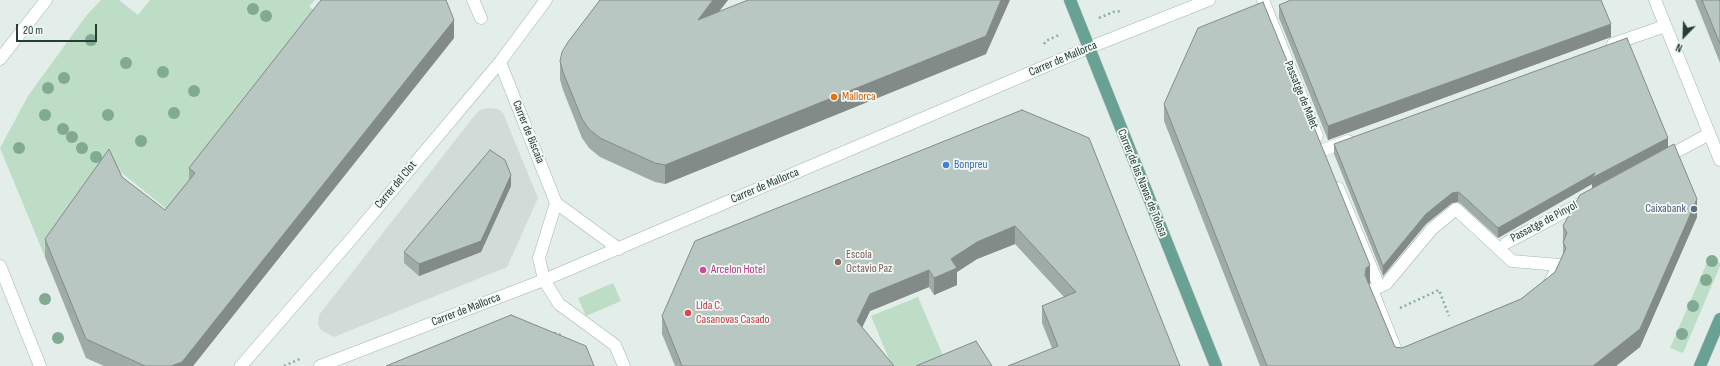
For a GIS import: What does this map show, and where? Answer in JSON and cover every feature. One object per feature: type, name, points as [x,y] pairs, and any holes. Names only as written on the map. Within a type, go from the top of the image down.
[{"type":"main road","name":"Carrer de las Navas de Tolosa","points":[[1070,0],[1216,366]]},
{"type":"main road","points":[[1700,366],[1720,319]]},
{"type":"street","points":[[0,59],[46,0]]},
{"type":"street","points":[[473,0],[481,18]]},
{"type":"street","name":"Carrer del Clot","points":[[241,366],[353,237],[500,62],[546,0]]},
{"type":"street","name":"Carrer de Mallorca","points":[[320,366],[544,280],[1088,48],[1209,0]]},
{"type":"street","name":"Passatge de Malet","points":[[1263,0],[1324,154],[1360,137]]},
{"type":"street","points":[[1655,0],[1720,160]]},
{"type":"street","points":[[1604,48],[1666,26]]},
{"type":"street","name":"Carrer de Biscaia","points":[[500,62],[556,203]]},
{"type":"street","points":[[1652,166],[1709,134]]},
{"type":"street","points":[[1335,179],[1376,279]]},
{"type":"street","name":"Passatge de Pinyol","points":[[1506,243],[1596,195]]},
{"type":"street","points":[[619,249],[556,203],[539,258],[544,280],[559,304],[615,345],[624,366]]},
{"type":"street","points":[[1456,209],[1512,261],[1559,265],[1548,286],[1516,311],[1399,358],[1382,316],[1372,290],[1386,284],[1432,229],[1456,209]]},
{"type":"street","points":[[0,266],[40,366]]},
{"type":"path","points":[[1382,316],[1439,290],[1456,334]]},
{"type":"path","points":[[554,333],[561,335]]},
{"type":"shaded area","points":[[486,108],[498,109],[503,113],[538,198],[507,267],[334,337],[321,330],[318,325],[319,315],[474,116],[480,110]]},
{"type":"green space","points":[[101,0],[119,0],[138,15],[150,0],[315,0],[309,6],[322,17],[169,211],[112,165],[45,257],[0,148],[28,96],[86,16]]},
{"type":"green space","points":[[1709,258],[1720,263],[1720,266],[1683,353],[1670,348]]},
{"type":"green space","points":[[613,283],[621,301],[586,316],[578,298]]},
{"type":"green space","points":[[918,297],[947,365],[892,366],[871,316]]},
{"type":"building","points":[[321,0],[446,0],[454,20],[182,362],[171,366],[145,366],[86,339],[45,239],[109,149],[122,177],[165,210],[195,173],[189,168]]},
{"type":"building","points":[[600,0],[713,0],[698,20],[748,0],[1001,0],[986,36],[665,165],[655,163],[600,138],[589,129],[582,119],[563,72],[560,61],[562,52]]},
{"type":"building","points":[[1291,0],[1601,0],[1611,24],[1328,126],[1279,5]]},
{"type":"building","points":[[1702,0],[1720,0],[1720,44]]},
{"type":"building","points":[[1263,2],[1370,265],[1366,268],[1365,275],[1395,347],[1402,348],[1521,299],[1555,272],[1566,248],[1563,242],[1567,233],[1563,226],[1580,195],[1674,144],[1697,199],[1640,329],[1593,366],[1267,366],[1164,104],[1198,28]]},
{"type":"building","points":[[1627,38],[1668,138],[1592,178],[1595,173],[1498,228],[1461,194],[1458,192],[1452,193],[1426,214],[1383,266],[1334,144]]},
{"type":"building","points":[[1022,110],[1089,138],[1180,366],[1008,366],[1058,346],[1042,306],[1076,292],[1015,226],[977,242],[951,259],[957,268],[934,278],[929,270],[870,294],[857,321],[894,366],[682,366],[662,316],[695,241]]},
{"type":"building","points":[[490,150],[505,160],[511,175],[481,241],[419,264],[404,252]]},
{"type":"building","points":[[511,315],[586,346],[594,366],[386,366]]},
{"type":"building","points":[[976,341],[992,366],[916,366]]},
{"type":"place","name":"Mallorca","points":[[834,97]]},
{"type":"place","name":"Bonpreu","points":[[946,165]]},
{"type":"place","name":"Caixabank","points":[[1694,209]]},
{"type":"place","name":"Escola Octavio Paz","points":[[838,262]]},
{"type":"place","name":"Arcelon Hotel","points":[[703,270]]},
{"type":"place","name":"Llda C. Casanovas Casado","points":[[688,313]]}]
